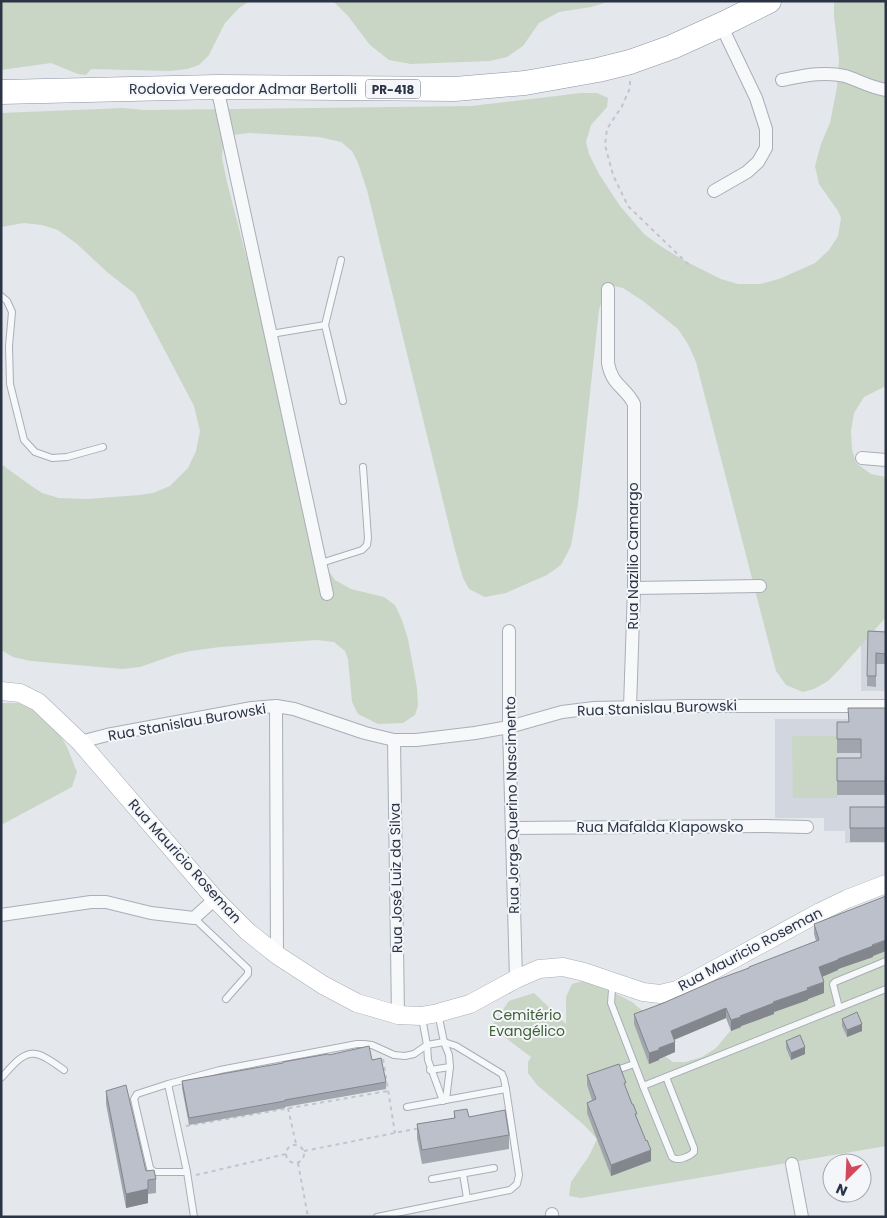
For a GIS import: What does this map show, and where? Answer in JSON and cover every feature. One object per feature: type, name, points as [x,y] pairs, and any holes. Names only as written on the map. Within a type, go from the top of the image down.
[{"type":"highway","name":"Rodovia Vereador Admar Bertolli","points":[[1,92],[217,87],[455,89],[525,84],[630,62],[672,47],[769,1]]},
{"type":"main road","name":"Rua Mauricio Roseman","points":[[1,692],[20,693],[38,702],[80,742],[215,900],[247,931],[277,955],[356,1003],[398,1015],[430,1015],[470,1004],[516,978],[539,969],[563,967],[643,992],[660,994],[677,990],[847,898],[886,884]]},
{"type":"street","points":[[714,191],[747,172],[758,162],[766,148],[766,129],[756,98],[721,25]]},
{"type":"street","points":[[782,80],[813,74],[830,74],[844,76],[886,90]]},
{"type":"street","points":[[217,87],[328,594]]},
{"type":"street","name":"Rua Nazilio Camargo","points":[[608,289],[608,363],[610,373],[614,380],[630,396],[634,404],[634,588],[630,707]]},
{"type":"street","points":[[862,458],[886,460]]},
{"type":"street","points":[[634,588],[760,586]]},
{"type":"street","name":"Rua Jorge Querino Nascimento","points":[[509,630],[509,727],[516,978]]},
{"type":"street","points":[[276,706],[277,955]]},
{"type":"street","name":"Rua Stanislau Burowski","points":[[80,742],[107,735],[252,708],[276,706],[294,709],[365,733],[394,740],[416,740],[475,734],[509,727],[562,712],[594,708],[886,706]]},
{"type":"street","name":"Rua José Luiz da Silva","points":[[394,740],[398,1015]]},
{"type":"street","name":"Rua Mafalda Klapowsko","points":[[512,828],[808,827]]},
{"type":"street","points":[[1,915],[91,902],[106,902],[151,913],[194,918],[215,900]]},
{"type":"street","points":[[792,1164],[802,1217]]},
{"type":"lane","points":[[341,260],[324,325],[343,401]]},
{"type":"lane","points":[[1,296],[7,301],[12,312],[9,346],[10,384],[24,440],[35,452],[52,458],[67,457],[103,447]]},
{"type":"lane","points":[[271,334],[324,325]]},
{"type":"lane","points":[[321,563],[362,550],[367,545],[363,467]]},
{"type":"lane","points":[[194,918],[248,969],[248,974],[226,999]]},
{"type":"lane","points":[[839,1008],[833,984],[886,961]]},
{"type":"lane","points":[[615,982],[611,1003],[672,1157],[677,1160],[691,1155],[694,1152],[694,1148],[666,1077]]},
{"type":"lane","points":[[643,1086],[886,990]]},
{"type":"lane","points":[[430,1015],[449,1055],[450,1067],[444,1100]]},
{"type":"lane","points":[[430,1015],[427,1045],[428,1060],[430,1070],[444,1100]]},
{"type":"lane","points":[[188,1174],[156,1172],[150,1168],[134,1099],[137,1094],[220,1070],[356,1044],[372,1046],[394,1055],[405,1056],[414,1054],[427,1045],[444,1042],[456,1046],[502,1074],[519,1175],[517,1184],[510,1190],[378,1217]]},
{"type":"lane","points":[[1,1078],[19,1060],[29,1054],[38,1054],[64,1070]]},
{"type":"lane","points":[[611,1072],[634,1064]]},
{"type":"lane","points":[[430,1070],[450,1067]]},
{"type":"lane","points":[[168,1084],[188,1174],[194,1217]]},
{"type":"lane","points":[[407,1107],[506,1089]]},
{"type":"lane","points":[[432,1179],[494,1168]]},
{"type":"lane","points":[[463,1174],[468,1198]]},
{"type":"path","points":[[630,62],[630,88],[622,106],[607,129],[605,145],[613,175],[628,206],[690,266]]},
{"type":"path","points":[[381,1050],[395,1133]]},
{"type":"path","points":[[181,1127],[388,1091]]},
{"type":"path","points":[[338,1093],[339,1100]]},
{"type":"path","points":[[286,1154],[291,1162],[298,1162],[303,1158],[304,1151],[296,1144],[287,1102]]},
{"type":"path","points":[[235,1111],[236,1117]]},
{"type":"path","points":[[304,1151],[424,1128]]},
{"type":"path","points":[[286,1154],[289,1147],[296,1144]]},
{"type":"path","points":[[188,1174],[286,1154]]},
{"type":"path","points":[[298,1162],[308,1217]]},
{"type":"shaded area","points":[[861,630],[886,631],[886,691],[861,691]]},
{"type":"shaded area","points":[[775,719],[886,719],[886,843],[845,843],[845,831],[824,831],[824,818],[775,818]]},
{"type":"green space","points":[[1,1],[250,1],[239,8],[225,23],[209,55],[199,65],[170,71],[91,69],[86,75],[78,74],[51,63],[1,70]]},
{"type":"green space","points":[[331,1],[611,1],[591,7],[559,12],[539,23],[523,46],[507,57],[490,61],[411,64],[389,60],[370,45],[348,16]]},
{"type":"green space","points":[[834,1],[886,1],[886,386],[864,397],[854,413],[851,431],[852,449],[856,463],[871,474],[886,477],[886,617],[828,681],[814,689],[803,692],[786,685],[776,671],[696,362],[688,344],[678,329],[643,301],[623,288],[614,286],[604,294],[599,310],[578,504],[571,546],[561,565],[547,575],[506,593],[485,597],[469,589],[463,578],[455,550],[367,190],[358,163],[352,151],[341,142],[319,137],[249,133],[232,135],[223,144],[222,158],[320,542],[328,570],[335,580],[351,589],[384,597],[395,605],[408,639],[417,688],[418,706],[415,715],[403,723],[378,724],[358,714],[352,702],[348,659],[345,651],[334,642],[317,640],[220,647],[177,654],[140,667],[122,669],[31,661],[13,657],[1,650],[1,464],[42,493],[59,498],[87,499],[153,493],[170,486],[188,468],[196,451],[200,431],[194,406],[135,294],[58,230],[42,225],[24,223],[1,227],[1,113],[123,108],[145,110],[471,106],[581,93],[597,93],[608,98],[607,107],[591,125],[586,142],[589,154],[599,174],[620,206],[644,234],[683,260],[721,279],[738,284],[760,284],[779,279],[815,263],[829,250],[838,236],[841,218],[819,184],[815,166],[821,144],[830,123],[837,87],[839,59]]},
{"type":"green space","points":[[1,703],[18,703],[41,713],[57,730],[67,747],[77,772],[72,787],[1,825]]},
{"type":"green space","points":[[792,736],[837,736],[837,798],[793,798]]},
{"type":"green space","name":"Cemitério Evangélico","points":[[886,948],[886,1146],[845,1153],[822,1153],[822,1157],[581,1198],[569,1196],[571,1182],[589,1156],[597,1139],[584,1125],[537,1085],[528,1073],[528,1062],[531,1057],[491,1027],[509,1001],[534,993],[566,1024],[566,997],[572,984],[583,981],[601,986],[632,1002],[644,1012],[658,1051],[673,1062],[685,1062],[702,1057],[716,1048],[731,1030],[748,996]]},
{"type":"building","points":[[868,631],[886,632],[886,654],[876,653],[876,676],[867,676]]},
{"type":"building","points":[[848,708],[886,708],[886,781],[837,781],[837,758],[861,758],[861,739],[837,739],[837,722],[849,722]]},
{"type":"building","points":[[850,807],[886,807],[886,828],[850,828]]},
{"type":"building","points":[[886,896],[886,940],[819,967],[824,982],[731,1020],[726,1008],[671,1031],[675,1042],[649,1053],[634,1014],[819,940],[814,924]]},
{"type":"building","points":[[857,1012],[862,1024],[847,1030],[842,1019]]},
{"type":"building","points":[[800,1035],[805,1047],[791,1053],[786,1041]]},
{"type":"building","points":[[369,1046],[372,1060],[381,1058],[386,1082],[189,1118],[182,1081]]},
{"type":"building","points":[[619,1064],[626,1083],[624,1083],[637,1114],[635,1114],[651,1150],[611,1165],[587,1103],[596,1099],[587,1075]]},
{"type":"building","points":[[126,1085],[146,1171],[154,1170],[156,1179],[148,1180],[148,1189],[126,1194],[106,1091]]},
{"type":"building","points":[[467,1109],[469,1117],[505,1110],[509,1135],[422,1150],[417,1124],[455,1118],[454,1111]]}]
